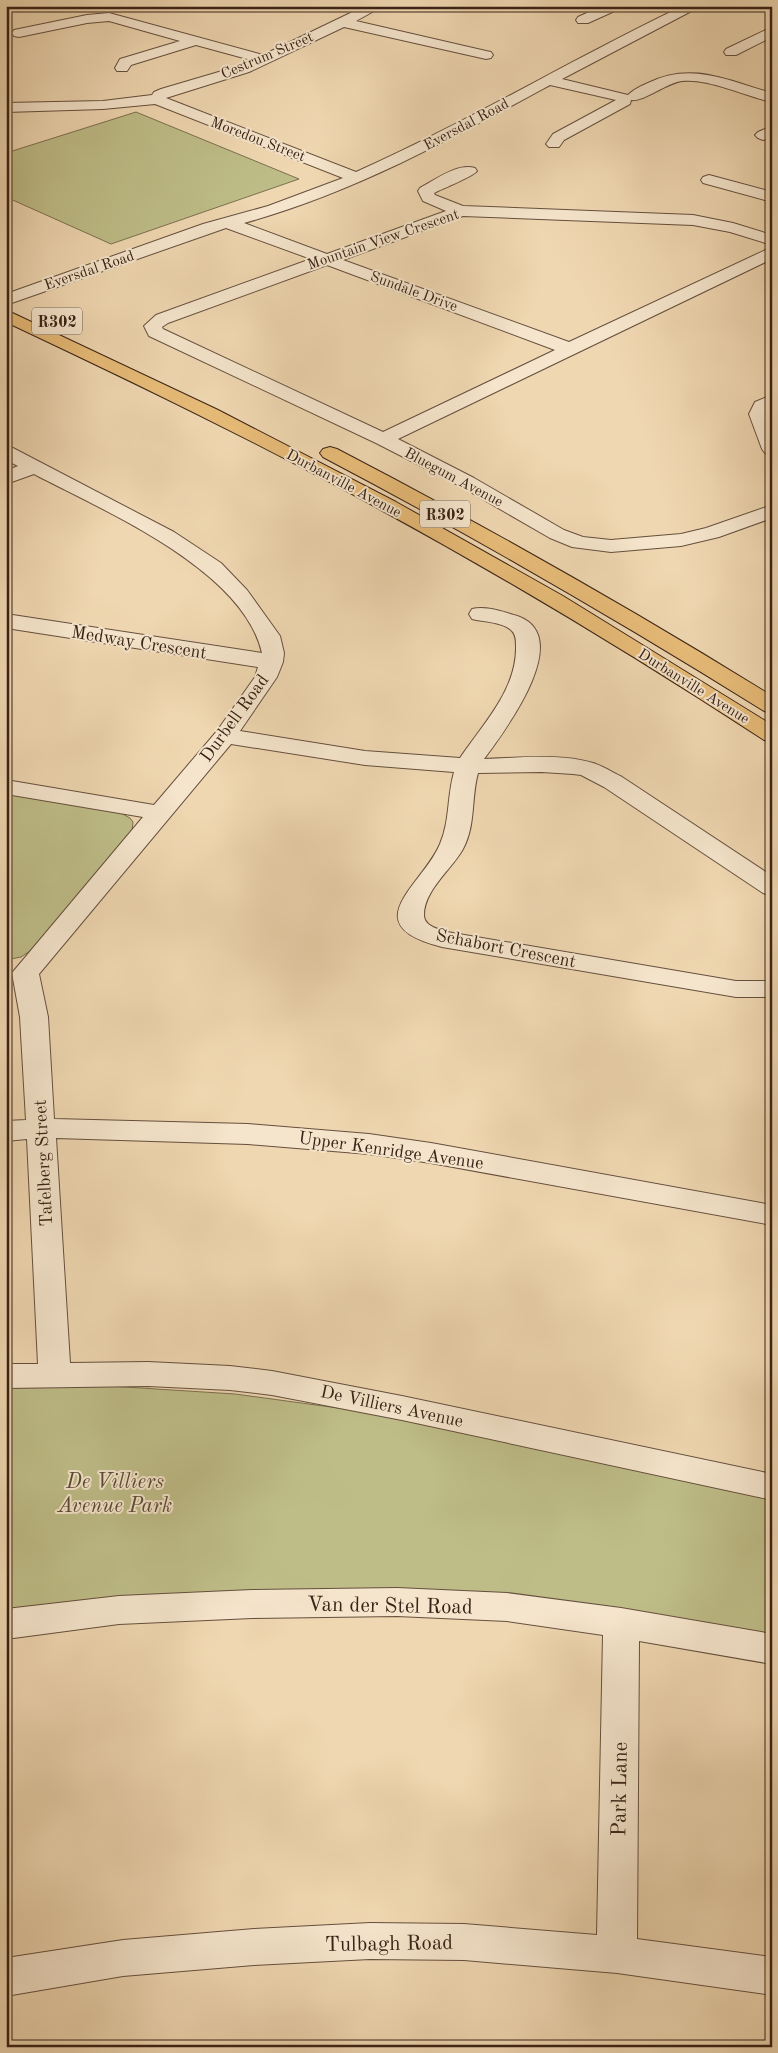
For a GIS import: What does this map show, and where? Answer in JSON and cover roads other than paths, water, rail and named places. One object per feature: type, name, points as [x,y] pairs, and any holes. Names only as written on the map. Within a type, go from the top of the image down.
[{"type":"main road","name":"Durbanville Avenue","points":[[10,304],[220,399],[407,493],[571,584],[772,706]]},
{"type":"main road","name":"Durbanville Avenue","points":[[10,304],[430,528],[621,639],[772,735]]},
{"type":"street","name":"Cestrum Street","points":[[6,106],[121,104],[158,99],[162,94],[244,69],[376,6]]},
{"type":"street","points":[[583,20],[614,6]]},
{"type":"street","name":"Eversdal Road","points":[[10,304],[216,237],[230,224],[358,178],[395,162],[547,80],[694,6]]},
{"type":"street","points":[[19,33],[39,31],[95,18],[109,17],[262,60]]},
{"type":"street","points":[[342,22],[486,54]]},
{"type":"street","points":[[731,52],[771,32]]},
{"type":"street","points":[[122,68],[125,62],[195,41]]},
{"type":"street","points":[[690,76],[710,64]]},
{"type":"street","points":[[554,144],[558,137],[628,98],[667,79],[690,76],[772,98]]},
{"type":"street","points":[[547,80],[628,98]]},
{"type":"street","name":"Moredou Street","points":[[158,99],[163,103],[358,178]]},
{"type":"street","points":[[461,211],[458,208],[430,198],[426,191],[450,178],[469,171]]},
{"type":"street","points":[[709,180],[772,197]]},
{"type":"street","name":"Mountain View Crescent","points":[[153,326],[162,319],[461,211],[692,220],[733,228],[772,240]]},
{"type":"street","name":"Sundale Drive","points":[[230,224],[570,349]]},
{"type":"street","points":[[383,439],[772,252]]},
{"type":"street","name":"Bluegum Avenue","points":[[153,326],[153,329],[158,334],[383,439],[467,482],[557,534],[579,543],[611,546],[680,540],[712,533],[772,511]]},
{"type":"street","points":[[772,401],[762,406],[759,414],[772,449]]},
{"type":"street","name":"Durbell Road","points":[[6,452],[167,536],[213,568],[239,595],[270,636],[273,653],[272,662],[260,687],[225,736],[160,813],[16,971]]},
{"type":"street","points":[[6,478],[35,467]]},
{"type":"street","name":"Schabort Crescent","points":[[480,614],[506,620],[521,628],[525,632],[528,662],[516,692],[468,766],[459,829],[450,849],[411,906],[411,918],[414,925],[420,930],[442,938],[688,982],[736,989],[772,989]]},
{"type":"street","name":"Medway Crescent","points":[[6,622],[272,662]]},
{"type":"street","points":[[225,736],[365,758],[468,766],[542,765],[573,767],[598,773],[772,888]]},
{"type":"street","points":[[6,787],[160,813]]},
{"type":"street","name":"Tafelberg Street","points":[[16,971],[34,1017],[55,1374]]},
{"type":"street","name":"Upper Kenridge Avenue","points":[[6,1131],[41,1128],[257,1135],[369,1144],[431,1153],[772,1215]]},
{"type":"street","name":"De Villiers Avenue","points":[[6,1376],[55,1374],[178,1375],[230,1378],[280,1385],[402,1408],[772,1487]]},
{"type":"street","name":"Van der Stel Road","points":[[6,1624],[119,1610],[252,1604],[397,1602],[507,1607],[621,1622],[772,1650]]},
{"type":"street","name":"Park Lane","points":[[617,1955],[621,1622]]},
{"type":"street","name":"Tulbagh Road","points":[[6,1977],[123,1958],[370,1940],[464,1942],[617,1955],[772,1976]]},
{"type":"park label","name":"De Villiers Avenue Park","points":[[115,1493]]}]
